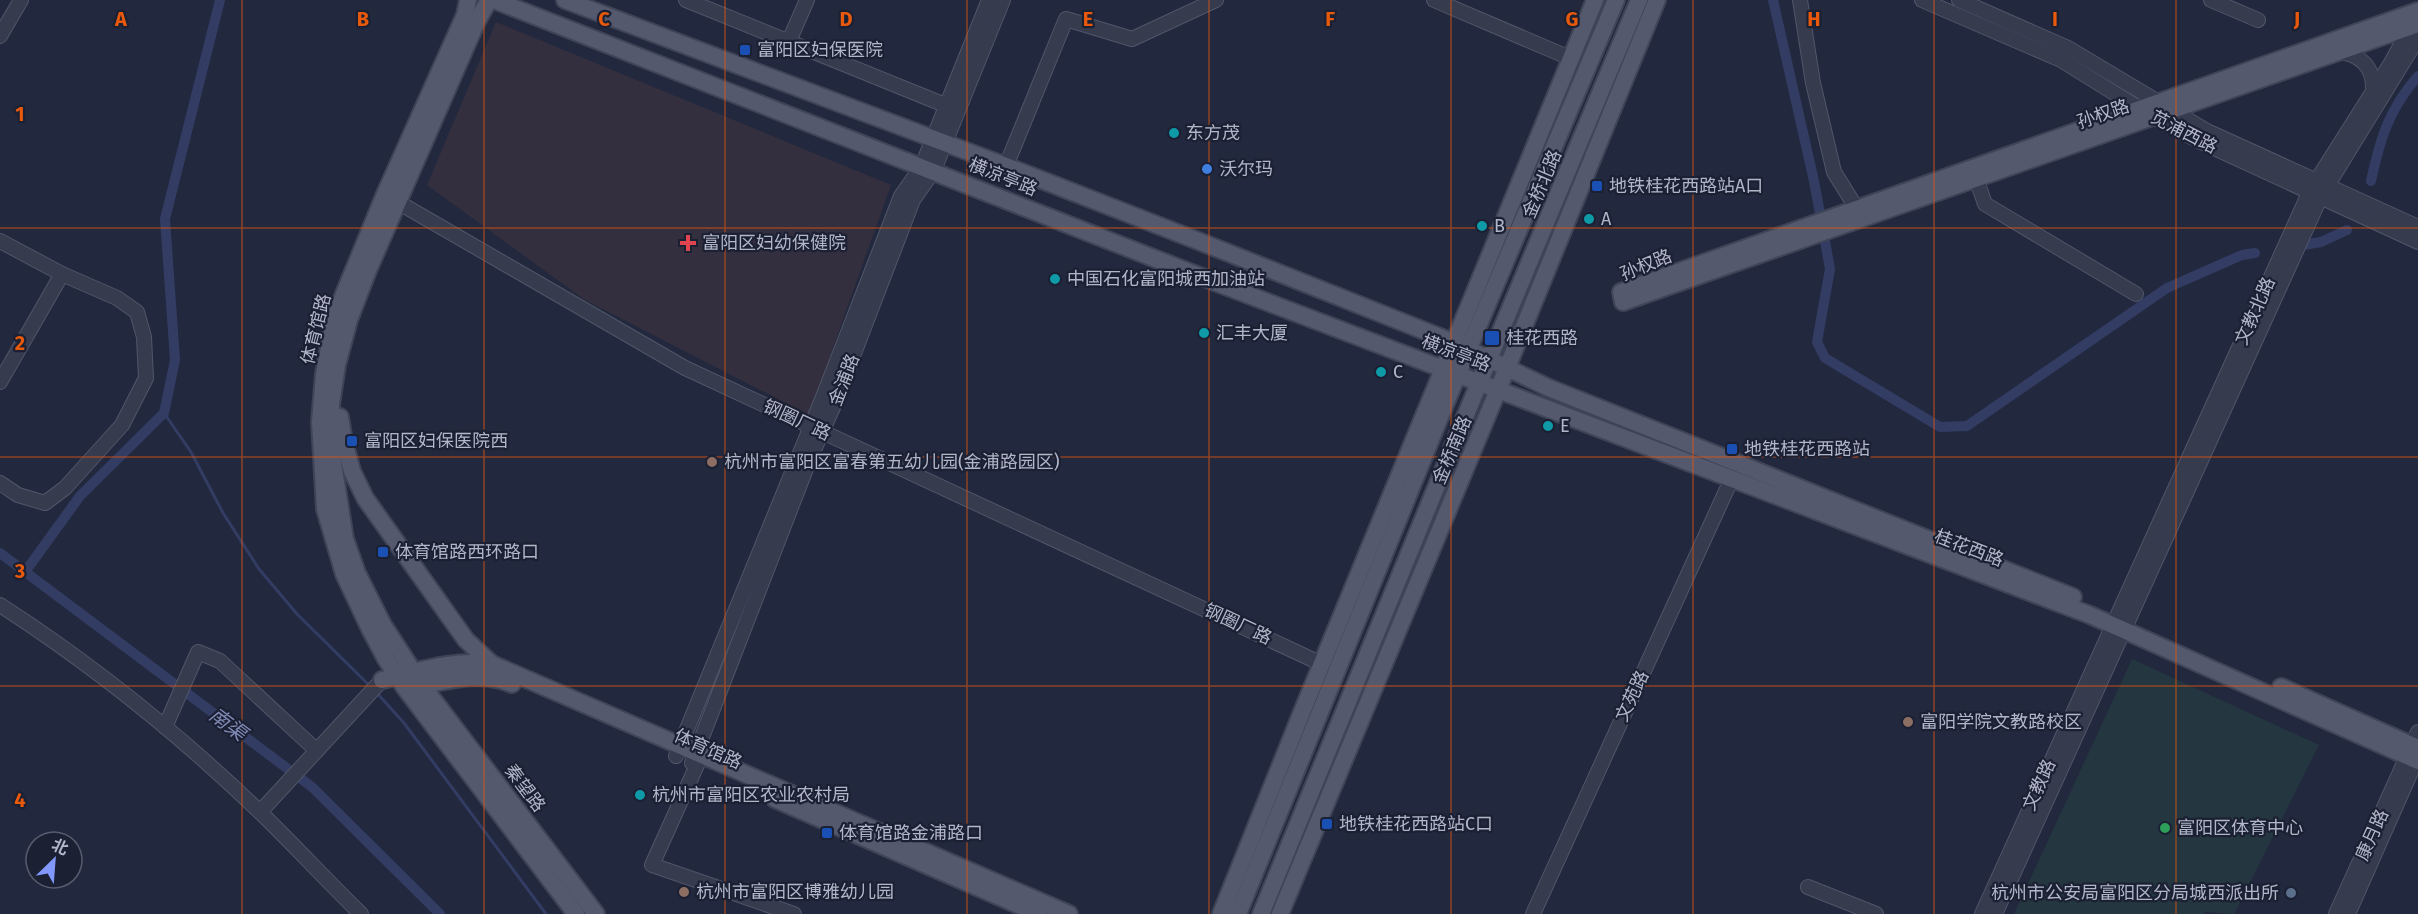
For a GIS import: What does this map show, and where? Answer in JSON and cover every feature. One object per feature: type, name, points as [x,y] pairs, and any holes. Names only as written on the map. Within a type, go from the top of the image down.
[{"type":"main road","name":"体育馆路","points":[[400,681],[345,538],[332,457],[331,404],[337,365],[349,320],[391,198],[465,15],[468,0]]},
{"type":"main road","name":"体育馆路","points":[[400,681],[370,629],[344,574],[325,508],[320,422],[324,375],[335,316],[489,0]]},
{"type":"main road","name":"横凉亭路","points":[[494,0],[1498,390]]},
{"type":"main road","name":"横凉亭路","points":[[565,0],[1006,166],[1462,346],[1506,368]]},
{"type":"main road","name":"金桥北路","points":[[1462,346],[1570,58],[1595,0]]},
{"type":"main road","name":"金桥北路","points":[[1462,346],[1616,0]]},
{"type":"main road","name":"金桥北路","points":[[1479,383],[1640,0]]},
{"type":"main road","name":"金桥南路","points":[[1280,914],[1657,0]]},
{"type":"main road","points":[[1624,37],[1649,17]]},
{"type":"main road","name":"孙权路","points":[[1850,215],[1976,178],[2156,110],[2338,52],[2417,20]]},
{"type":"main road","name":"孙权路","points":[[1811,231],[1621,292],[1623,302],[1811,231],[1850,215],[2417,20]]},
{"type":"main road","name":"金桥南路","points":[[1238,914],[1462,346]]},
{"type":"main road","name":"体育馆路","points":[[337,365],[344,442],[352,471],[365,498],[466,640],[497,671]]},
{"type":"main road","name":"桂花西路","points":[[1506,368],[1549,388],[2121,622],[2415,751]]},
{"type":"main road","name":"金桥南路","points":[[1221,914],[1322,663],[1451,373]]},
{"type":"main road","name":"金桥南路","points":[[1262,914],[1479,383]]},
{"type":"main road","name":"桂花西路","points":[[1498,390],[2121,622]]},
{"type":"main road","name":"体育馆路","points":[[400,681],[461,663],[479,662],[1038,911],[1069,914]]},
{"type":"main road","name":"秦望路","points":[[400,681],[576,914]]},
{"type":"main road","name":"秦望路","points":[[400,681],[596,914]]},
{"type":"main road","points":[[1338,729],[1364,711]]},
{"type":"main road","points":[[1291,743],[1294,775]]},
{"type":"street","points":[[0,36],[21,0]]},
{"type":"street","points":[[686,0],[945,105]]},
{"type":"street","points":[[789,41],[807,0]]},
{"type":"street","name":"金浦路","points":[[939,140],[945,105],[989,0]]},
{"type":"street","name":"金浦路","points":[[678,751],[816,429],[901,196],[928,168],[1003,0]]},
{"type":"street","points":[[1006,166],[1066,19],[1132,39],[1216,0]]},
{"type":"street","points":[[1434,0],[1570,58]]},
{"type":"street","points":[[1800,0],[1813,83],[1834,172],[1850,215]]},
{"type":"street","name":"苋浦西路","points":[[1922,0],[2061,60],[2156,110],[2207,131],[2418,242]]},
{"type":"street","name":"苋浦西路","points":[[1959,0],[2068,48],[2199,141],[2418,227]]},
{"type":"street","points":[[2211,0],[2258,20]]},
{"type":"street","name":"文教北路","points":[[2121,622],[2318,188],[2373,90],[2417,20]]},
{"type":"street","name":"文教北路","points":[[2318,188],[2417,20]]},
{"type":"street","points":[[2338,52],[2351,53],[2362,59],[2371,73],[2373,90]]},
{"type":"street","points":[[1976,178],[1985,204],[2136,294]]},
{"type":"street","name":"钢圈厂路","points":[[391,198],[684,368],[1322,663]]},
{"type":"street","points":[[0,242],[62,274],[117,298],[137,312],[144,337],[146,378],[122,425],[65,488],[45,503],[18,495],[0,483]]},
{"type":"street","points":[[0,382],[62,274]]},
{"type":"street","name":"金浦路","points":[[794,914],[652,865],[695,760],[809,461],[816,429]]},
{"type":"street","name":"文苑路","points":[[1533,914],[1732,478]]},
{"type":"street","points":[[0,605],[45,634],[165,727],[260,812],[361,914]]},
{"type":"street","name":"文教路","points":[[1982,914],[2121,622]]},
{"type":"street","name":"文教路","points":[[1995,914],[2121,622]]},
{"type":"street","points":[[165,727],[198,652],[220,661],[311,754]]},
{"type":"street","points":[[260,812],[362,701],[400,681]]},
{"type":"street","name":"康月路","points":[[2336,914],[2415,751]]},
{"type":"street","name":"康月路","points":[[2348,914],[2415,751]]},
{"type":"street","points":[[1808,887],[1876,914]]},
{"type":"shaded area","name":"富阳区妇幼保健院","points":[[496,22],[891,185],[809,415],[585,300],[427,185]]},
{"type":"shaded area","name":"富阳区体育中心","points":[[2132,659],[2319,745],[2234,914],[2205,912],[2204,914],[2014,914]]},
{"type":"waterway","points":[[25,572],[80,496],[164,413],[175,360],[165,219],[220,0]]},
{"type":"waterway","points":[[1773,0],[1814,181],[1830,269],[1817,342],[1825,358],[1940,427],[1967,426],[2167,288],[2242,255],[2255,253]]},
{"type":"waterway","points":[[2371,181],[2387,125],[2400,100],[2418,76]]},
{"type":"waterway","points":[[2303,245],[2321,242],[2347,230]]},
{"type":"waterway","points":[[164,413],[191,452],[223,513],[259,569],[297,614],[371,687]]},
{"type":"waterway","name":"南渠","points":[[0,553],[312,787],[440,914]]},
{"type":"waterway","points":[[376,692],[404,723],[546,914]]},
{"type":"place","name":"富阳区妇保医院","points":[[745,50]]},
{"type":"place","name":"东方茂","points":[[1174,133]]},
{"type":"place","name":"沃尔玛","points":[[1207,169]]},
{"type":"place","name":"地铁桂花西路站A口","points":[[1597,186]]},
{"type":"place","name":"A","points":[[1589,219]]},
{"type":"place","name":"B","points":[[1482,226]]},
{"type":"place","name":"富阳区妇幼保健院","points":[[688,243]]},
{"type":"place","name":"中国石化富阳城西加油站","points":[[1055,279]]},
{"type":"place","name":"汇丰大厦","points":[[1204,333]]},
{"type":"place","name":"桂花西路","points":[[1492,338]]},
{"type":"place","name":"C","points":[[1381,372]]},
{"type":"place","name":"E","points":[[1548,426]]},
{"type":"place","name":"富阳区妇保医院西","points":[[352,441]]},
{"type":"place","name":"地铁桂花西路站","points":[[1732,449]]},
{"type":"place","name":"杭州市富阳区富春第五幼儿园(金浦路园区)","points":[[712,462]]},
{"type":"place","name":"体育馆路西环路口","points":[[383,552]]},
{"type":"place","name":"富阳学院文教路校区","points":[[1908,722]]},
{"type":"place","name":"杭州市富阳区农业农村局","points":[[640,795]]},
{"type":"place","name":"地铁桂花西路站C口","points":[[1327,824]]},
{"type":"place","name":"富阳区体育中心","points":[[2165,828]]},
{"type":"place","name":"体育馆路金浦路口","points":[[827,833]]},
{"type":"place","name":"杭州市富阳区博雅幼儿园","points":[[684,892]]},
{"type":"place","name":"杭州市公安局富阳区分局城西派出所","points":[[2291,893]]}]
